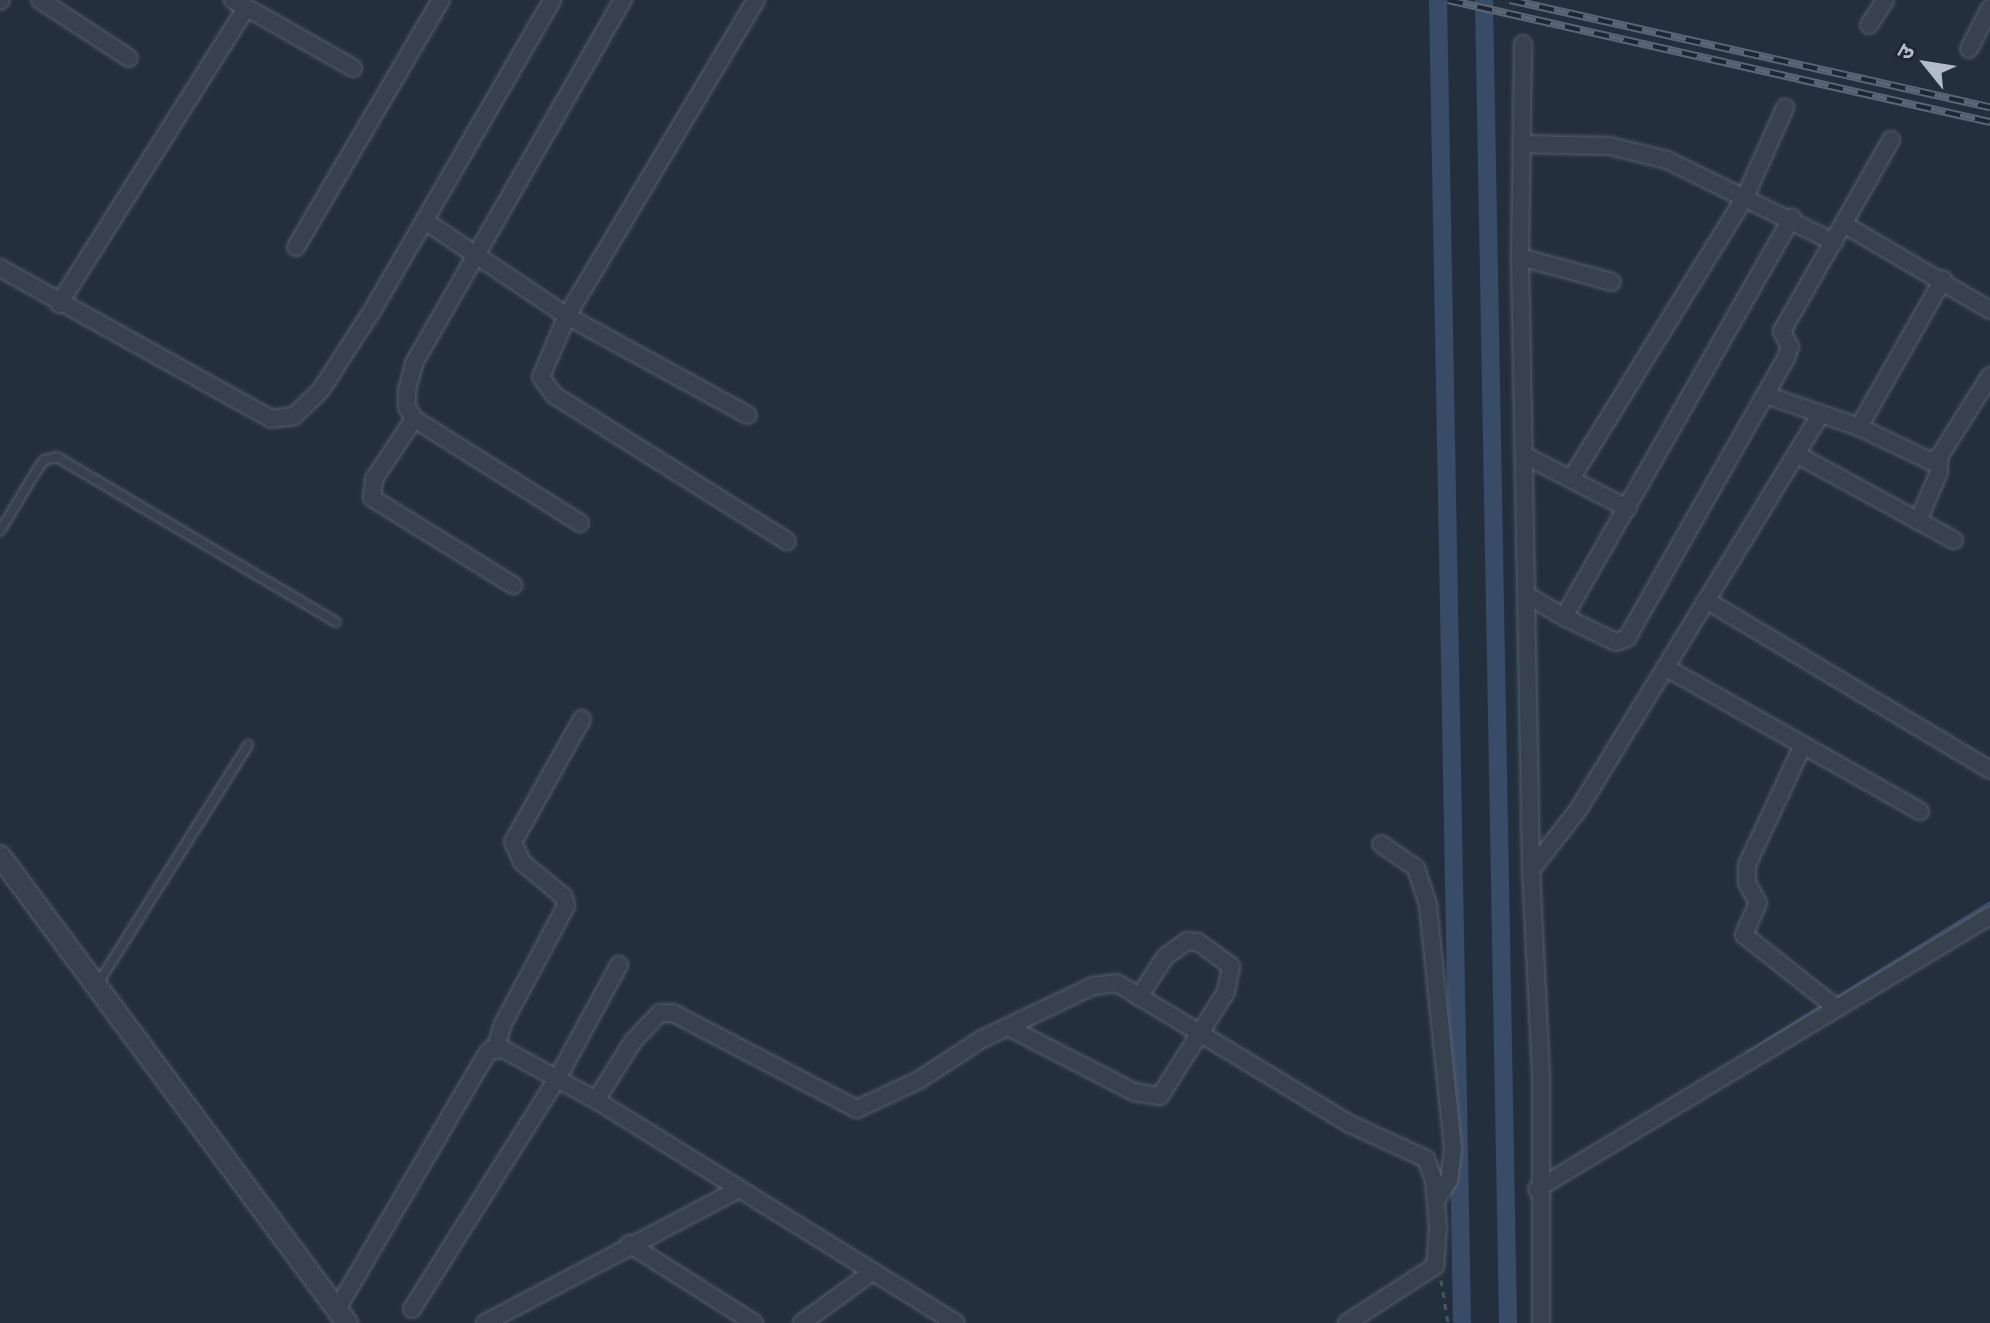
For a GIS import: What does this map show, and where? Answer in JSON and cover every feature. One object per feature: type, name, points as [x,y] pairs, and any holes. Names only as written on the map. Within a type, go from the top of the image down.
[{"type":"street","points":[[40,0],[129,58]]},
{"type":"street","points":[[296,247],[441,0]]},
{"type":"street","points":[[0,268],[59,304],[271,419],[285,420],[321,390],[425,221],[552,0]]},
{"type":"street","points":[[580,523],[414,419],[407,407],[414,363],[623,0]]},
{"type":"street","points":[[756,0],[567,316],[543,365],[541,377],[554,395],[787,541]]},
{"type":"street","points":[[1869,25],[1885,0]]},
{"type":"street","points":[[59,304],[239,4],[353,68]]},
{"type":"street","points":[[1969,49],[1990,8]]},
{"type":"street","points":[[1523,44],[1520,257],[1526,456],[1531,870],[1541,1078],[1537,1189],[1541,1323]]},
{"type":"street","points":[[1571,479],[1745,197],[1785,108]]},
{"type":"street","points":[[1527,595],[1616,642],[1627,638],[1790,351],[1782,331],[1891,140]]},
{"type":"street","points":[[1521,144],[1610,146],[1667,160],[1792,218],[1834,242]]},
{"type":"street","points":[[1564,617],[1792,218]]},
{"type":"street","points":[[425,221],[567,316],[748,415]]},
{"type":"street","points":[[1845,225],[1943,279],[1990,310]]},
{"type":"street","points":[[1520,257],[1612,282]]},
{"type":"street","points":[[1859,427],[1943,279]]},
{"type":"street","points":[[1918,521],[1939,472],[1939,457],[1990,376]]},
{"type":"street","points":[[1766,395],[1819,416],[1859,427],[1916,458],[1939,457]]},
{"type":"street","points":[[1531,870],[1578,810],[1819,416]]},
{"type":"street","points":[[414,419],[374,479],[372,498],[513,585]]},
{"type":"street","points":[[1796,454],[1954,540]]},
{"type":"street","points":[[1526,456],[1627,508]]},
{"type":"street","points":[[1706,600],[1990,770]]},
{"type":"street","points":[[1665,667],[1920,811]]},
{"type":"street","points":[[0,856],[342,1316],[484,1058],[495,1050],[503,1024],[566,906],[564,897],[522,862],[513,842],[582,719]]},
{"type":"street","points":[[1803,745],[1747,865],[1747,883],[1758,903],[1744,935],[1834,1006]]},
{"type":"street","points":[[1381,844],[1416,868],[1428,906],[1453,1149],[1449,1180],[1436,1201]]},
{"type":"street","points":[[1537,1189],[1834,1006],[1990,916]]},
{"type":"street","points":[[1008,1027],[1152,1098],[1169,1086],[1226,992],[1229,960],[1198,942],[1187,941],[1165,957],[1139,997]]},
{"type":"street","points":[[412,1309],[557,1079],[619,965]]},
{"type":"street","points":[[596,1100],[634,1040],[660,1013],[673,1013],[857,1109],[1008,1027],[1105,981],[1139,997],[1199,1037],[1350,1124],[1426,1159],[1436,1201],[1440,1250],[1435,1266],[1347,1323]]},
{"type":"street","points":[[495,1050],[596,1100],[955,1323]]},
{"type":"street","points":[[485,1323],[629,1244],[737,1190]]},
{"type":"street","points":[[629,1244],[754,1323]]},
{"type":"street","points":[[802,1323],[872,1272]]},
{"type":"lane","points":[[0,531],[44,460],[57,457],[336,622]]},
{"type":"lane","points":[[96,985],[248,745]]},
{"type":"path","points":[[1435,1266],[1444,1286],[1448,1323]]},
{"type":"waterway","points":[[1438,0],[1462,1323]]},
{"type":"waterway","points":[[1484,0],[1508,1323]]},
{"type":"waterway","points":[[1835,999],[1990,903]]},
{"type":"waterway","points":[[1747,1053],[1827,1003]]},
{"type":"railway","points":[[1448,0],[1990,122]]},
{"type":"railway","points":[[1510,0],[1990,107]]}]
